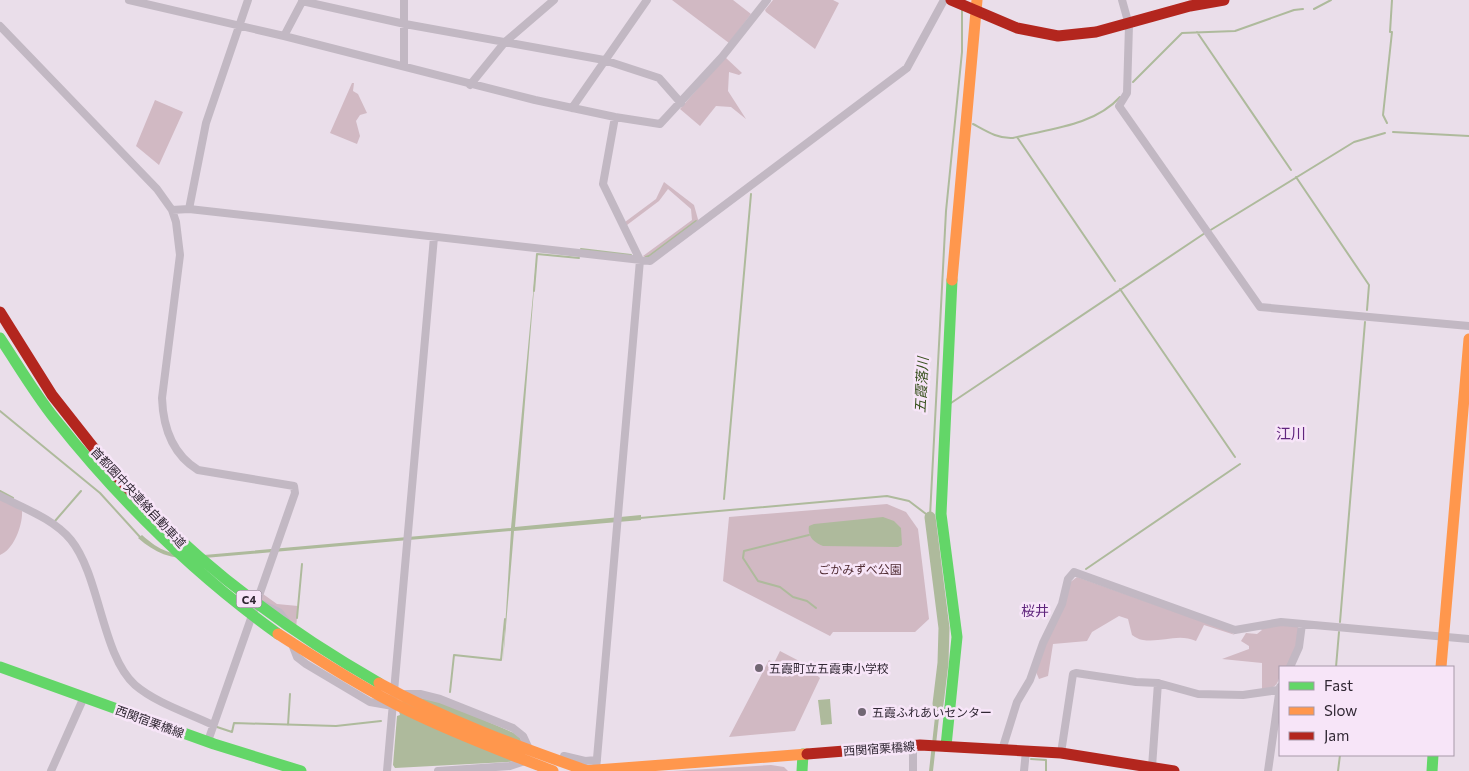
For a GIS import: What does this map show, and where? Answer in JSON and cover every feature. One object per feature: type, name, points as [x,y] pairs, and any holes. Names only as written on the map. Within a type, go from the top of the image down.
[{"type":"main road","points":[[950,0],[975,6],[1022,30],[1043,35],[1080,34],[1129,25],[1189,6],[1224,0]]},
{"type":"main road","points":[[944,746],[958,637],[942,521],[941,479],[955,232],[975,6]]},
{"type":"main road","name":"首都圏中央連絡自動車道","points":[[0,312],[36,372],[92,448],[150,511],[225,581],[290,630],[372,682],[486,736],[594,767]]},
{"type":"main road","name":"首都圏中央連絡自動車道","points":[[0,338],[48,410],[83,454],[142,519],[219,590],[268,627],[367,691],[425,721],[482,746],[553,771]]},
{"type":"main road","points":[[1441,666],[1469,339]]},
{"type":"main road","name":"西関宿栗橋線","points":[[0,667],[208,742],[301,771]]},
{"type":"main road","name":"西関宿栗橋線","points":[[583,771],[594,767],[926,745],[1061,753],[1174,771]]},
{"type":"main road","points":[[802,771],[803,754]]},
{"type":"main road","points":[[1432,771],[1433,756]]},
{"type":"street","points":[[129,0],[284,36],[404,66],[470,85],[572,108],[660,124],[722,57],[767,0]]},
{"type":"street","points":[[190,209],[206,123],[248,0]]},
{"type":"street","points":[[284,36],[303,0],[405,24],[604,60],[659,78],[681,102]]},
{"type":"street","points":[[404,0],[404,66]]},
{"type":"street","points":[[470,85],[505,42],[554,0]]},
{"type":"street","points":[[572,108],[647,0]]},
{"type":"street","points":[[172,210],[190,209],[650,261],[907,68],[950,0]]},
{"type":"street","points":[[1122,0],[1129,25],[1127,93],[1119,106],[1257,304],[1263,308],[1469,326]]},
{"type":"street","points":[[0,26],[157,189],[172,210],[178,231],[180,255],[162,398],[166,429],[178,451],[190,465],[198,470],[294,486],[295,493],[208,742]]},
{"type":"street","points":[[438,771],[517,765],[532,756],[548,753],[580,760],[594,767],[640,260],[603,184],[616,117]]},
{"type":"street","points":[[388,771],[434,237]]},
{"type":"street","points":[[0,496],[60,528],[72,540],[96,596],[119,665],[135,684],[164,702],[213,726]]},
{"type":"street","points":[[1002,750],[1017,702],[1030,680],[1043,643],[1062,604],[1068,578],[1074,572],[1235,630],[1281,622],[1469,639]]},
{"type":"street","points":[[256,602],[274,608],[285,618],[293,650],[306,664],[370,702],[393,706]]},
{"type":"street","points":[[1290,666],[1299,647],[1302,624]]},
{"type":"street","points":[[1061,753],[1073,674],[1076,672],[1136,682],[1158,683],[1198,694],[1244,695],[1279,688],[1268,771]]},
{"type":"street","points":[[1152,767],[1158,683]]},
{"type":"street","points":[[394,694],[420,694],[440,699],[513,728],[523,736],[532,756]]},
{"type":"street","points":[[50,771],[84,697]]},
{"type":"street","points":[[913,746],[913,771]]},
{"type":"street","points":[[1024,771],[1026,751]]},
{"type":"green space","points":[[672,0],[733,0],[751,14],[729,43]]},
{"type":"green space","points":[[773,0],[833,0],[839,3],[815,49],[766,12],[765,10]]},
{"type":"green space","points":[[725,57],[742,73],[739,75],[729,72],[728,91],[746,119],[731,107],[716,106],[700,126],[680,109]]},
{"type":"green space","points":[[352,83],[354,83],[353,91],[358,94],[367,113],[360,115],[356,121],[360,136],[357,144],[330,133]]},
{"type":"green space","points":[[155,100],[183,112],[159,165],[136,146]]},
{"type":"green space","points":[[664,182],[694,205],[699,223],[650,258],[645,258],[643,256],[692,220],[691,209],[668,189],[659,201],[627,225],[625,222],[656,199]]},
{"type":"green space","points":[[0,498],[22,511],[22,516],[17,536],[9,548],[0,555]]},
{"type":"green space","name":"ごかみずべ公園","points":[[887,504],[906,512],[918,529],[929,619],[915,632],[833,632],[830,636],[723,581],[729,517]]},
{"type":"green space","points":[[1077,577],[1229,631],[1235,635],[1204,625],[1196,641],[1183,638],[1142,640],[1132,635],[1128,619],[1119,616],[1092,632],[1087,641],[1053,644],[1048,676],[1039,679],[1036,672],[1068,584]]},
{"type":"green space","points":[[263,594],[277,604],[298,606],[296,629],[261,601]]},
{"type":"green space","points":[[1297,625],[1300,635],[1287,666],[1279,666],[1277,684],[1262,691],[1262,663],[1222,659],[1249,649],[1249,646],[1241,641],[1246,633],[1257,634],[1262,630],[1256,627]]},
{"type":"green space","points":[[780,651],[803,663],[820,678],[795,731],[729,737],[769,660],[774,663]]},
{"type":"green space","points":[[771,765],[784,767],[788,771],[673,771]]},
{"type":"shaded area","points":[[537,252],[515,527],[641,515],[641,520],[514,531],[503,661],[511,531],[193,559],[178,558],[164,554],[151,548],[138,538],[142,535],[163,550],[170,552],[185,555],[204,555],[511,528]]},
{"type":"shaded area","points":[[883,517],[894,521],[901,528],[902,545],[898,547],[823,546],[814,541],[809,533],[809,526],[814,524]]},
{"type":"shaded area","points":[[938,690],[942,691],[933,771],[929,771]]},
{"type":"shaded area","points":[[417,697],[447,704],[514,733],[520,738],[528,752],[516,761],[395,768],[393,765],[397,716],[400,715],[397,703]]},
{"type":"shaded area","points":[[830,699],[832,724],[821,725],[818,700]]},
{"type":"waterway","points":[[1314,9],[1331,0]]},
{"type":"waterway","points":[[1387,123],[1383,115],[1392,32],[1390,32],[1392,0]]},
{"type":"waterway","points":[[1133,82],[1182,33],[1235,31],[1294,10],[1303,9]]},
{"type":"waterway","name":"五霞落川","points":[[930,516],[946,211],[962,52],[962,10]]},
{"type":"waterway","points":[[1197,32],[1291,170]]},
{"type":"waterway","points":[[973,124],[997,136],[1013,138],[1055,129],[1084,120],[1109,107],[1120,97]]},
{"type":"waterway","points":[[1393,132],[1469,136]]},
{"type":"waterway","points":[[1209,231],[1354,142],[1385,133]]},
{"type":"waterway","points":[[1017,137],[1115,281]]},
{"type":"waterway","points":[[1296,177],[1369,285],[1367,310]]},
{"type":"waterway","points":[[724,499],[751,194]]},
{"type":"waterway","points":[[646,257],[696,221]]},
{"type":"waterway","points":[[951,403],[1205,233]]},
{"type":"waterway","points":[[581,249],[631,255]]},
{"type":"waterway","points":[[534,291],[537,254],[579,258]]},
{"type":"waterway","points":[[1120,289],[1235,457]]},
{"type":"waterway","points":[[1340,622],[1365,322]]},
{"type":"waterway","points":[[0,411],[100,493],[140,537]]},
{"type":"waterway","points":[[1086,569],[1240,464]]},
{"type":"waterway","points":[[0,491],[13,498]]},
{"type":"waterway","points":[[55,521],[81,491]]},
{"type":"waterway","points":[[640,518],[887,496],[909,501],[930,517]]},
{"type":"waterway","name":"五霞落川","points":[[930,517],[944,628],[943,663],[938,704]]},
{"type":"waterway","points":[[809,535],[744,551],[743,558],[758,581],[780,587],[793,597],[807,601],[816,608]]},
{"type":"waterway","points":[[297,618],[302,564]]},
{"type":"waterway","points":[[450,692],[454,655],[501,660],[505,619]]},
{"type":"waterway","points":[[1336,666],[1339,632]]},
{"type":"waterway","points":[[288,725],[290,694]]},
{"type":"waterway","points":[[217,727],[232,732],[234,723],[336,726],[381,721]]},
{"type":"waterway","points":[[1338,771],[1340,756]]},
{"type":"waterway","points":[[1031,759],[1046,760],[1046,771]]},
{"type":"traffic: fast","points":[[946,746],[957,637],[941,514],[952,280]]},
{"type":"traffic: fast","points":[[0,338],[55,419],[105,479],[187,561],[278,634]]},
{"type":"traffic: fast","points":[[141,502],[196,554],[254,601],[315,644],[379,683]]},
{"type":"traffic: fast","points":[[0,667],[214,744],[301,771]]},
{"type":"traffic: fast","points":[[802,771],[803,754]]},
{"type":"traffic: fast","points":[[1432,771],[1433,756]]},
{"type":"traffic: slow","points":[[952,280],[977,0]]},
{"type":"traffic: slow","points":[[1441,666],[1469,339]]},
{"type":"traffic: slow","points":[[278,634],[359,684],[409,711],[462,735],[553,771]]},
{"type":"traffic: slow","points":[[379,683],[430,709],[482,732],[588,771]]},
{"type":"traffic: slow","points":[[583,771],[807,754]]},
{"type":"traffic: jam","points":[[951,0],[1017,28],[1058,36],[1096,32],[1190,6],[1224,0]]},
{"type":"traffic: jam","points":[[0,312],[52,395],[111,470],[141,502]]},
{"type":"traffic: jam","points":[[807,754],[920,745],[1061,753],[1174,771]]},
{"type":"place","name":"五霞町立五霞東小学校","points":[[759,668]]},
{"type":"place","name":"五霞ふれあいセンター","points":[[862,712]]},
{"type":"district","name":"江川","points":[[1291,433]]},
{"type":"district","name":"桜井","points":[[1035,610]]}]
